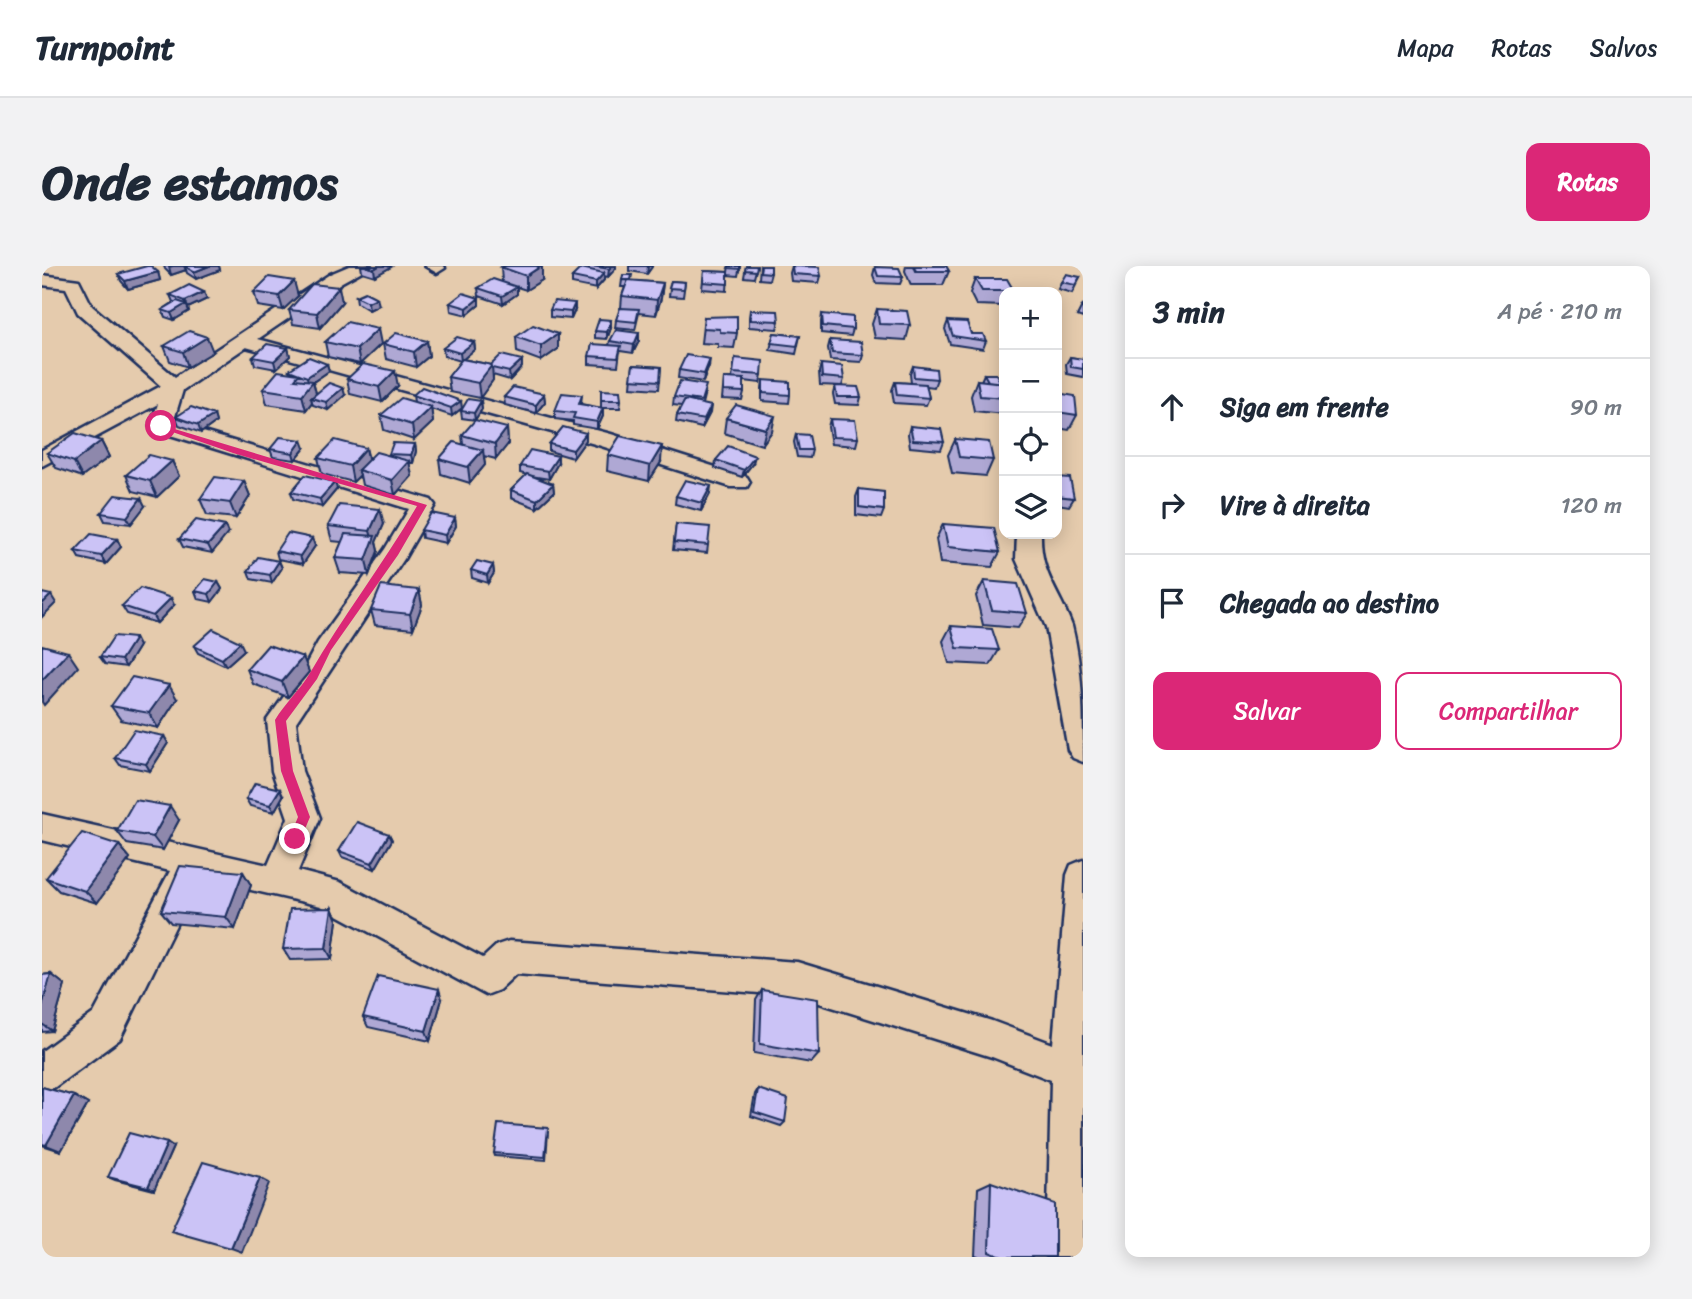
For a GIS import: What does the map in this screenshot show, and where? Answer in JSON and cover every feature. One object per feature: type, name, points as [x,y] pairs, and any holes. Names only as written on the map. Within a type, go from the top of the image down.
[{"type":"street","points":[[42,459],[174,387],[336,278],[363,266]]},
{"type":"street","points":[[42,280],[73,284],[84,309],[174,387]]},
{"type":"street","points":[[245,341],[603,439],[739,482]]},
{"type":"street","points":[[174,387],[161,426],[236,451],[423,505],[395,553],[327,649],[314,676],[281,720],[287,771],[304,817],[277,882]]},
{"type":"street","points":[[1029,539],[1028,559],[1071,629],[1083,750]]},
{"type":"street","points":[[42,827],[328,894],[486,978],[509,957],[797,979],[992,1039],[1070,1069]]},
{"type":"street","points":[[42,1074],[107,1026],[191,861]]},
{"type":"street","points":[[1068,1257],[1070,1069],[1083,875]]},
{"type":"building","points":[[147,266],[158,272],[125,281],[118,274]]},
{"type":"building","points":[[184,266],[209,266],[194,272]]},
{"type":"building","points":[[541,266],[526,276],[501,267]]},
{"type":"building","points":[[746,266],[757,266],[756,271],[745,270]]},
{"type":"building","points":[[761,266],[771,266],[771,273],[760,272]]},
{"type":"building","points":[[792,266],[819,267],[821,276],[793,274]]},
{"type":"building","points":[[914,266],[946,266],[949,271],[916,271]]},
{"type":"building","points":[[875,267],[899,268],[903,277],[878,276]]},
{"type":"building","points":[[581,268],[604,273],[596,282],[572,277]]},
{"type":"building","points":[[704,271],[728,272],[728,284],[703,282]]},
{"type":"building","points":[[1066,274],[1080,277],[1075,285],[1061,282]]},
{"type":"building","points":[[623,275],[632,275],[631,280],[622,280]]},
{"type":"building","points":[[269,277],[294,281],[279,296],[254,292]]},
{"type":"building","points":[[493,279],[517,287],[502,296],[478,288]]},
{"type":"building","points":[[975,279],[1007,279],[1012,287],[999,287],[999,291],[982,291]]},
{"type":"building","points":[[628,280],[663,283],[657,300],[622,296]]},
{"type":"building","points":[[671,281],[685,282],[684,289],[669,288]]},
{"type":"building","points":[[312,284],[339,287],[317,313],[289,310]]},
{"type":"building","points":[[189,285],[204,292],[185,301],[170,295]]},
{"type":"building","points":[[365,292],[377,298],[368,302],[356,296]]},
{"type":"building","points":[[463,293],[479,298],[467,308],[450,303]]},
{"type":"building","points":[[177,301],[186,304],[171,313],[162,310]]},
{"type":"building","points":[[554,301],[575,303],[571,312],[550,310]]},
{"type":"building","points":[[620,308],[639,309],[636,322],[616,320]]},
{"type":"building","points":[[877,309],[907,311],[910,325],[879,324]]},
{"type":"building","points":[[750,310],[778,311],[779,321],[751,320]]},
{"type":"building","points":[[822,314],[853,317],[853,329],[823,326]]},
{"type":"building","points":[[737,316],[737,333],[703,328],[704,317]]},
{"type":"building","points":[[599,319],[611,320],[607,332],[595,331]]},
{"type":"building","points":[[948,321],[967,322],[971,334],[983,334],[986,341],[953,336]]},
{"type":"building","points":[[347,322],[378,329],[357,349],[325,342]]},
{"type":"building","points":[[533,325],[558,334],[541,346],[516,337]]},
{"type":"building","points":[[616,330],[639,333],[634,345],[610,341]]},
{"type":"building","points":[[189,331],[207,337],[183,352],[164,346]]},
{"type":"building","points":[[396,333],[427,341],[414,352],[383,344]]},
{"type":"building","points":[[774,333],[800,336],[797,346],[771,343]]},
{"type":"building","points":[[457,337],[474,342],[460,353],[443,348]]},
{"type":"building","points":[[830,340],[861,342],[863,355],[832,353]]},
{"type":"building","points":[[267,344],[288,348],[274,361],[253,357]]},
{"type":"building","points":[[592,344],[621,346],[618,358],[589,356]]},
{"type":"building","points":[[501,355],[522,360],[509,372],[492,368],[491,365]]},
{"type":"building","points":[[686,355],[710,359],[704,374],[679,370]]},
{"type":"building","points":[[309,357],[327,364],[307,377],[289,370]]},
{"type":"building","points":[[1070,357],[1083,359],[1083,369],[1071,367]]},
{"type":"building","points":[[735,358],[763,361],[762,375],[733,373]]},
{"type":"building","points":[[462,359],[492,365],[478,383],[448,377]]},
{"type":"building","points":[[363,364],[395,371],[379,387],[347,379]]},
{"type":"building","points":[[821,364],[842,366],[844,379],[822,377]]},
{"type":"building","points":[[633,365],[661,367],[660,381],[631,379]]},
{"type":"building","points":[[913,366],[936,369],[937,379],[914,377]]},
{"type":"building","points":[[278,371],[299,374],[295,379],[313,381],[302,395],[263,389]]},
{"type":"building","points":[[984,374],[996,374],[999,383],[988,381]]},
{"type":"building","points":[[724,378],[744,379],[744,392],[724,391]]},
{"type":"building","points":[[763,380],[790,382],[790,395],[763,393]]},
{"type":"building","points":[[977,380],[999,382],[999,398],[980,396]]},
{"type":"building","points":[[680,381],[706,385],[701,401],[674,397]]},
{"type":"building","points":[[895,382],[926,384],[929,398],[897,395]]},
{"type":"building","points":[[329,383],[343,388],[326,402],[311,398]]},
{"type":"building","points":[[835,386],[858,387],[861,397],[837,397]]},
{"type":"building","points":[[422,387],[461,401],[451,408],[413,395]]},
{"type":"building","points":[[513,387],[544,394],[536,405],[504,397]]},
{"type":"building","points":[[601,390],[620,391],[621,400],[601,400]]},
{"type":"building","points":[[562,393],[582,395],[579,404],[603,408],[597,422],[573,418],[575,413],[555,411]]},
{"type":"building","points":[[1062,394],[1075,396],[1077,415],[1062,413]]},
{"type":"building","points":[[401,398],[431,407],[412,425],[381,415]]},
{"type":"building","points":[[468,399],[481,401],[474,413],[461,411]]},
{"type":"building","points":[[685,400],[711,406],[704,420],[677,415]]},
{"type":"building","points":[[736,405],[775,416],[766,429],[726,418]]},
{"type":"building","points":[[191,407],[214,415],[198,425],[176,417]]},
{"type":"building","points":[[830,419],[855,420],[858,438],[833,437]]},
{"type":"building","points":[[475,420],[507,428],[495,444],[462,435]]},
{"type":"building","points":[[910,426],[941,429],[944,442],[913,440]]},
{"type":"building","points":[[563,427],[586,433],[573,450],[549,444]]},
{"type":"building","points":[[75,433],[101,441],[74,462],[47,453]]},
{"type":"building","points":[[796,434],[809,435],[812,450],[799,450]]},
{"type":"building","points":[[620,436],[662,446],[650,466],[608,455]]},
{"type":"building","points":[[280,437],[302,440],[293,453],[270,449]]},
{"type":"building","points":[[955,439],[989,442],[993,460],[959,457]]},
{"type":"building","points":[[335,440],[366,448],[350,466],[318,458]]},
{"type":"building","points":[[454,442],[483,450],[468,467],[439,459]]},
{"type":"building","points":[[393,443],[415,444],[411,455],[389,454]]},
{"type":"building","points":[[728,446],[755,456],[744,470],[716,460]]},
{"type":"building","points":[[530,450],[558,456],[548,471],[520,466]]},
{"type":"building","points":[[376,452],[409,461],[392,480],[358,470]]},
{"type":"building","points":[[149,455],[172,461],[150,481],[126,475]]},
{"type":"building","points":[[527,474],[553,484],[537,500],[511,490]]},
{"type":"building","points":[[305,475],[335,482],[320,499],[291,492]]},
{"type":"building","points":[[215,477],[244,481],[230,503],[200,499]]},
{"type":"building","points":[[1062,477],[1070,478],[1074,498],[1062,497]]},
{"type":"building","points":[[685,480],[711,486],[702,503],[676,496]]},
{"type":"building","points":[[859,489],[884,492],[884,510],[859,507]]},
{"type":"building","points":[[115,495],[141,498],[127,517],[101,513]]},
{"type":"building","points":[[339,505],[380,509],[370,531],[328,526]]},
{"type":"building","points":[[431,513],[455,518],[445,535],[421,530]]},
{"type":"building","points":[[196,520],[225,526],[208,545],[179,539]]},
{"type":"building","points":[[676,524],[710,527],[708,545],[674,542]]},
{"type":"building","points":[[943,524],[994,528],[1000,552],[948,547]]},
{"type":"building","points":[[288,533],[312,538],[300,556],[276,551]]},
{"type":"building","points":[[91,534],[117,539],[101,556],[75,551]]},
{"type":"building","points":[[345,534],[375,536],[366,560],[335,558]]},
{"type":"building","points":[[258,557],[279,561],[270,575],[248,571]]},
{"type":"building","points":[[477,561],[493,565],[487,575],[471,570]]},
{"type":"building","points":[[205,579],[218,582],[209,594],[195,591]]},
{"type":"building","points":[[984,581],[1018,584],[1027,613],[992,610]]},
{"type":"building","points":[[381,586],[419,590],[410,614],[371,610]]},
{"type":"building","points":[[140,588],[171,598],[153,616],[122,606]]},
{"type":"building","points":[[42,593],[51,595],[42,604]]},
{"type":"building","points":[[951,626],[992,629],[999,650],[957,648]]},
{"type":"building","points":[[213,629],[240,642],[222,659],[194,646]]},
{"type":"building","points":[[114,636],[135,638],[121,660],[100,657]]},
{"type":"building","points":[[42,645],[68,652],[42,680]]},
{"type":"building","points":[[268,645],[303,657],[282,682],[247,669]]},
{"type":"building","points":[[132,677],[169,685],[149,713],[111,706]]},
{"type":"building","points":[[134,730],[164,736],[146,764],[115,758]]},
{"type":"building","points":[[255,783],[280,789],[270,805],[246,799]]},
{"type":"building","points":[[135,800],[170,806],[153,837],[117,831]]},
{"type":"building","points":[[357,822],[389,834],[372,863],[339,851]]},
{"type":"building","points":[[82,833],[119,845],[85,891],[46,878]]},
{"type":"building","points":[[180,866],[243,872],[226,917],[161,911]]},
{"type":"building","points":[[332,908],[326,948],[283,949],[290,909]]},
{"type":"building","points":[[51,974],[42,1006],[42,975]]},
{"type":"building","points":[[378,976],[439,989],[426,1031],[363,1017]]},
{"type":"building","points":[[762,990],[818,999],[819,1054],[760,1044]]},
{"type":"building","points":[[42,1087],[74,1096],[46,1145],[42,1144]]},
{"type":"building","points":[[758,1089],[788,1099],[785,1122],[754,1112]]},
{"type":"building","points":[[498,1124],[548,1128],[545,1157],[494,1153]]},
{"type":"building","points":[[129,1133],[167,1143],[148,1187],[108,1177]]},
{"type":"building","points":[[203,1162],[260,1178],[231,1248],[171,1231]]},
{"type":"building","points":[[991,1182],[1055,1204],[1055,1257],[1002,1257],[989,1252]]},
{"type":"route","points":[[161,426],[236,451],[423,505],[395,553],[327,649],[314,676],[281,720],[287,771],[304,817],[295,839]]}]
